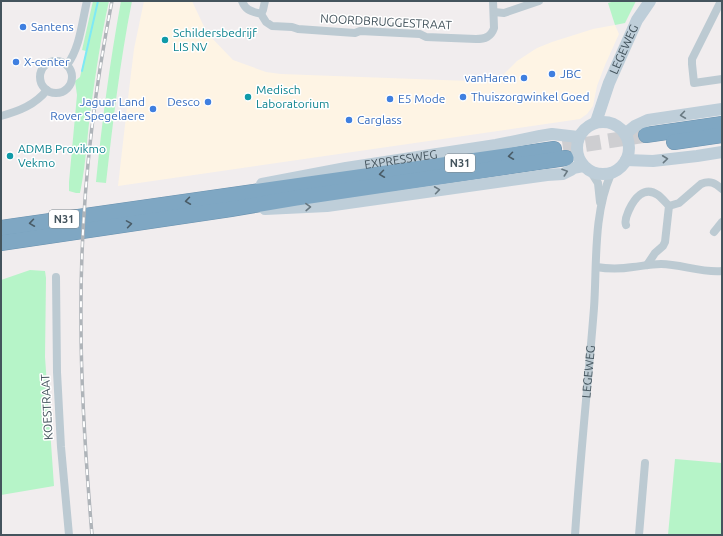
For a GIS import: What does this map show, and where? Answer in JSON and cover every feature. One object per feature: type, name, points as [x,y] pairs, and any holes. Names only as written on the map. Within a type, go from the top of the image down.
[{"type":"highway","points":[[722,124],[647,140],[722,135]]},
{"type":"highway","name":"EXPRESSWEG","points":[[1,243],[229,202],[564,153]]},
{"type":"highway","name":"EXPRESSWEG","points":[[1,228],[112,211],[229,202]]},
{"type":"street","points":[[66,66],[72,58],[78,42],[87,1]]},
{"type":"street","name":"NOORDBRUGGESTRAAT","points":[[242,1],[248,10],[261,14],[266,22],[272,26],[292,27],[298,29],[420,34],[426,37],[476,39],[487,37],[494,28],[493,1]]},
{"type":"street","points":[[261,14],[265,1]]},
{"type":"street","points":[[494,12],[504,13],[539,1]]},
{"type":"street","name":"LEGEWEG","points":[[596,122],[609,83],[637,20],[650,1]]},
{"type":"street","name":"LEGEWEG","points":[[608,122],[610,101],[654,1]]},
{"type":"street","points":[[721,1],[692,59],[692,64],[694,83],[722,79]]},
{"type":"street","points":[[55,61],[61,62],[70,71],[72,77],[70,84],[65,89],[58,92],[51,92],[47,90],[41,79],[41,73],[44,67],[48,63],[55,61]]},
{"type":"street","points":[[1,116],[35,103],[47,90]]},
{"type":"street","points":[[625,134],[635,126],[648,120],[722,109]]},
{"type":"street","points":[[602,121],[608,122],[621,129],[625,134],[628,140],[628,154],[622,166],[611,174],[598,174],[587,169],[579,160],[576,152],[576,144],[582,131],[589,125],[602,121]]},
{"type":"street","name":"EXPRESSWEG","points":[[578,137],[552,134],[496,145],[346,168],[237,188],[229,202],[241,212],[326,206],[563,174],[572,170],[573,168],[587,169]]},
{"type":"street","points":[[626,160],[653,161],[722,152]]},
{"type":"street","name":"LEGEWEG","points":[[575,535],[594,306],[600,209],[598,183],[587,169]]},
{"type":"street","name":"LEGEWEG","points":[[600,209],[611,174]]},
{"type":"street","points":[[669,206],[679,202],[704,182],[713,182],[722,189]]},
{"type":"street","points":[[626,225],[625,222],[634,199],[640,194],[648,192],[655,193],[659,195],[669,206],[665,242],[647,265]]},
{"type":"street","points":[[714,232],[722,222]]},
{"type":"street","points":[[596,267],[624,268],[659,264],[715,272],[722,271]]},
{"type":"street","name":"KOESTRAAT","points":[[56,277],[59,424],[69,535]]},
{"type":"street","points":[[639,535],[646,463]]},
{"type":"shaded area","points":[[144,1],[192,1],[207,33],[233,60],[266,72],[281,74],[496,82],[517,61],[537,48],[552,42],[593,29],[615,25],[619,34],[597,86],[593,106],[587,114],[580,119],[118,186],[134,49]]},
{"type":"green space","points":[[93,1],[109,1],[95,81],[82,182],[80,193],[76,193],[69,191],[77,95],[75,81],[80,77],[86,51],[82,50]]},
{"type":"green space","points":[[121,1],[132,1],[120,69],[106,183],[96,182],[113,46]]},
{"type":"green space","points":[[615,1],[636,1],[625,23],[615,25],[608,3]]},
{"type":"green space","points":[[30,270],[45,271],[46,278],[45,357],[54,486],[1,495],[1,280]]},
{"type":"green space","points":[[675,459],[722,463],[722,535],[668,535]]},
{"type":"waterway","points":[[82,71],[98,1]]},
{"type":"tunnel","points":[[563,148],[646,135]]},
{"type":"railway","points":[[92,535],[82,376],[82,242],[88,161],[98,81],[112,1]]},
{"type":"place","name":"Santens","points":[[23,27]]},
{"type":"place","name":"Schildersbedrijf LIS NV","points":[[165,40]]},
{"type":"place","name":"X-center","points":[[16,62]]},
{"type":"place","name":"JBC","points":[[552,74]]},
{"type":"place","name":"vanHaren","points":[[524,78]]},
{"type":"place","name":"Medisch Laboratorium","points":[[248,97]]},
{"type":"place","name":"Thuiszorgwinkel Goed","points":[[463,97]]},
{"type":"place","name":"E5 Mode","points":[[390,99]]},
{"type":"place","name":"Desco","points":[[208,102]]},
{"type":"place","name":"Jaguar Land Rover Spegelaere","points":[[153,109]]},
{"type":"place","name":"Carglass","points":[[349,120]]},
{"type":"place","name":"ADMB Provikmo Vekmo","points":[[10,156]]}]
